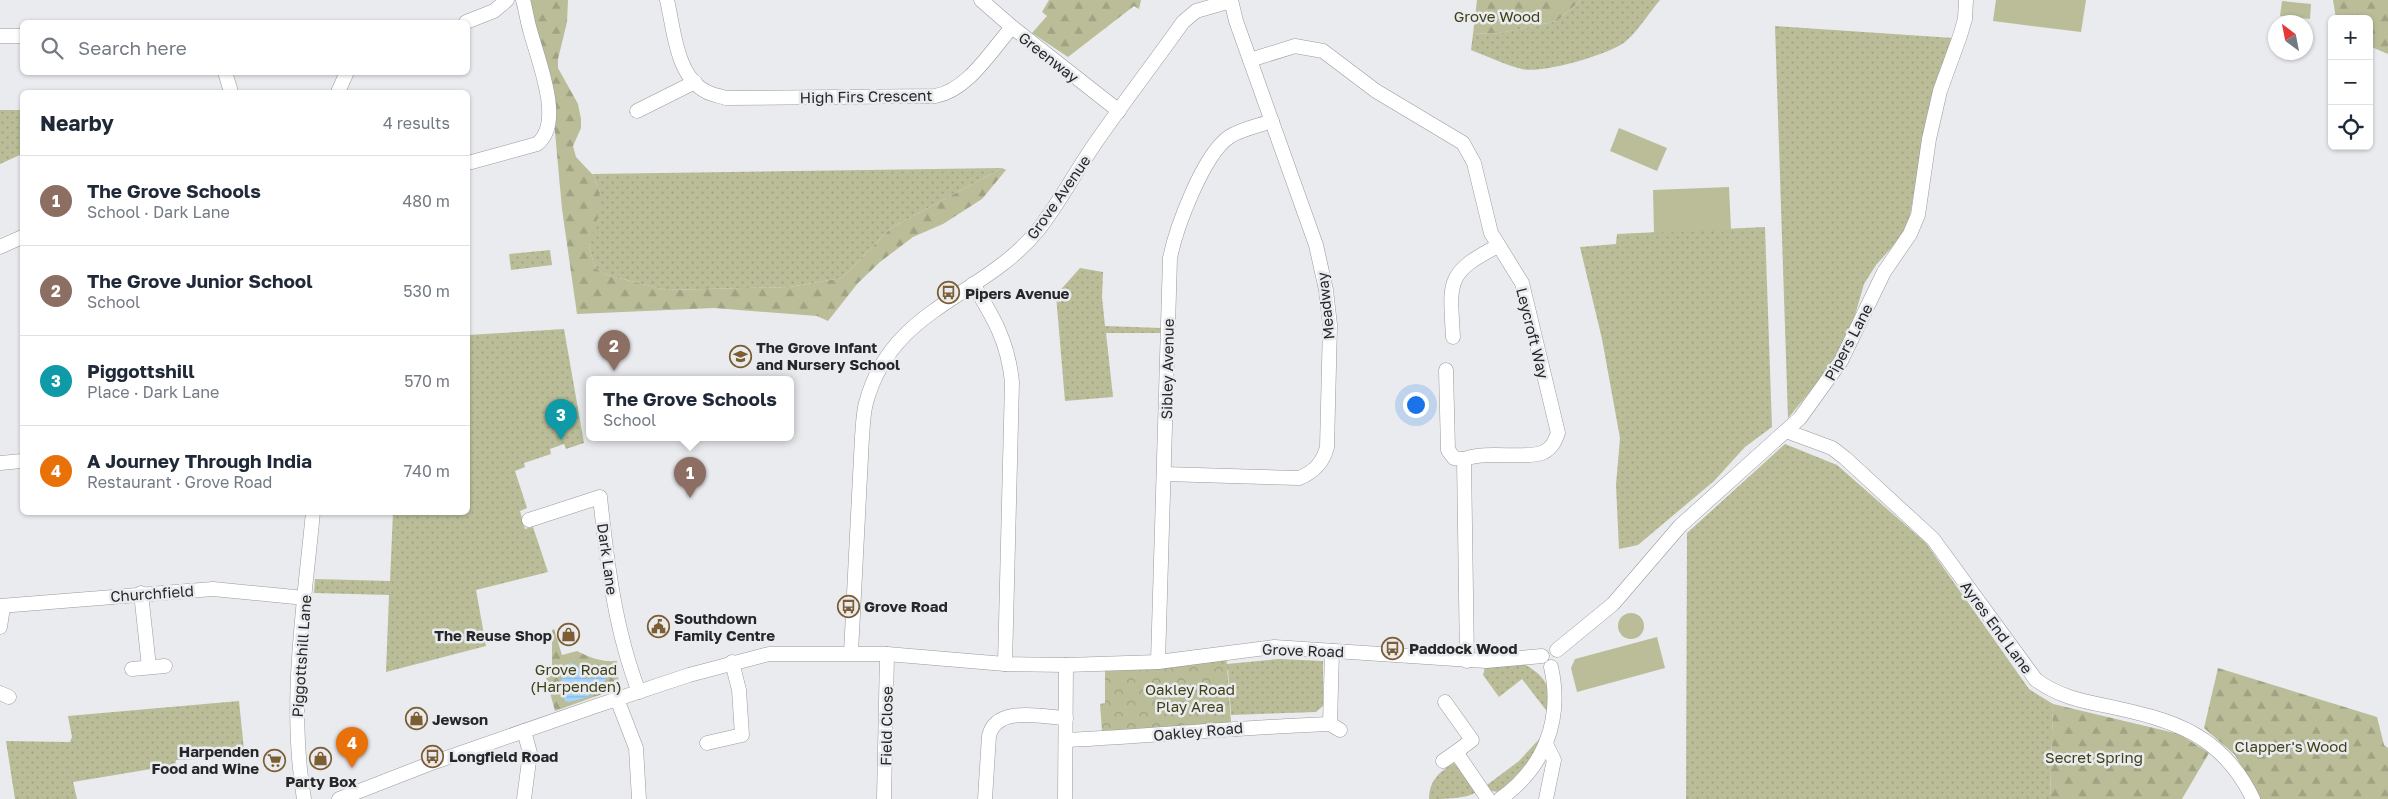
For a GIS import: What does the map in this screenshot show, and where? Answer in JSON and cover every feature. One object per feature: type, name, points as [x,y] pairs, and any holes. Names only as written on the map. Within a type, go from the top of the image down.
[{"type":"street","points":[[470,20],[494,11],[507,0]]},
{"type":"street","points":[[470,162],[538,144],[548,129],[549,118],[546,88],[523,0]]},
{"type":"street","name":"High Firs Crescent","points":[[667,0],[681,62],[695,82],[707,92],[726,98],[935,96],[947,94],[958,88],[1012,27]]},
{"type":"street","name":"Greenway","points":[[981,0],[1012,27],[1119,111]]},
{"type":"street","name":"Meadway","points":[[1164,474],[1292,479],[1304,476],[1316,469],[1325,455],[1327,447],[1330,325],[1326,290],[1316,245],[1250,60],[1231,0]]},
{"type":"street","name":"Grove Avenue","points":[[850,653],[862,437],[866,403],[882,364],[903,335],[935,309],[1000,266],[1037,231],[1119,111],[1189,16],[1204,8],[1231,0]]},
{"type":"street","name":"Pipers Lane","points":[[1557,650],[1614,604],[1680,526],[1809,408],[1841,361],[1884,272],[1910,234],[1918,215],[1929,139],[1940,90],[1965,19],[1966,0]]},
{"type":"street","points":[[0,36],[20,36]]},
{"type":"street","name":"Leycroft Way","points":[[1250,60],[1295,46],[1323,51],[1376,91],[1463,143],[1474,163],[1491,233],[1522,283],[1558,433],[1550,447],[1538,454],[1478,455],[1464,459]]},
{"type":"street","points":[[226,75],[230,90]]},
{"type":"street","points":[[339,90],[346,75]]},
{"type":"street","points":[[637,111],[695,82]]},
{"type":"street","name":"Sibley Avenue","points":[[1158,662],[1170,258],[1177,227],[1213,154],[1221,144],[1235,134],[1272,121]]},
{"type":"street","points":[[0,247],[20,238]]},
{"type":"street","points":[[1454,337],[1451,294],[1454,279],[1467,264],[1498,246]]},
{"type":"street","points":[[974,284],[998,325],[1005,343],[1012,382],[1005,664]]},
{"type":"street","points":[[1446,370],[1448,450],[1454,458],[1464,459],[1466,660]]},
{"type":"street","name":"Ayres End Lane","points":[[1786,431],[1832,448],[1933,539],[2036,680],[2050,690],[2070,698],[2168,722],[2204,738],[2223,754],[2242,776],[2253,799]]},
{"type":"street","points":[[0,463],[20,461]]},
{"type":"street","name":"Dark Lane","points":[[528,520],[600,497],[607,558],[621,638],[638,692]]},
{"type":"street","name":"Piggottshill Lane","points":[[304,799],[297,738],[297,696],[313,515]]},
{"type":"street","name":"Churchfield","points":[[2,606],[141,593],[212,589],[305,598]]},
{"type":"street","points":[[141,593],[149,668]]},
{"type":"street","points":[[0,626],[2,606]]},
{"type":"street","name":"Grove Road","points":[[340,799],[617,699],[732,662],[769,654],[887,654],[1005,664],[1066,665],[1158,662],[1274,647],[1486,661],[1542,656],[1548,649],[1557,650]]},
{"type":"street","points":[[1542,656],[1544,664],[1552,667],[1557,665],[1560,660],[1557,650]]},
{"type":"street","name":"Oakley Road","points":[[1066,740],[1143,736],[1253,726],[1335,727],[1332,651]]},
{"type":"street","name":"Field Close","points":[[884,799],[887,654]]},
{"type":"street","points":[[707,743],[742,735],[739,690],[732,662]]},
{"type":"street","points":[[1065,799],[1066,665]]},
{"type":"street","points":[[132,669],[165,666]]},
{"type":"street","points":[[1500,799],[1513,790],[1532,770],[1546,744],[1556,700],[1552,667]]},
{"type":"street","points":[[617,699],[636,748],[640,799]]},
{"type":"street","points":[[1443,761],[1472,740],[1444,702]]},
{"type":"street","points":[[985,799],[989,736],[994,724],[1008,716],[1066,718]]},
{"type":"street","points":[[524,731],[530,754],[524,799]]},
{"type":"street","points":[[1546,744],[1554,760],[1546,799]]},
{"type":"street","points":[[1456,752],[1488,799]]},
{"type":"green space","points":[[528,0],[568,0],[567,22],[558,59],[558,68],[578,104],[581,128],[573,146],[576,157],[592,174],[600,192],[597,220],[589,246],[595,268],[607,275],[666,290],[789,287],[842,278],[891,228],[1002,168],[1006,170],[982,199],[943,224],[913,237],[880,262],[858,283],[828,321],[817,316],[714,308],[577,314],[562,209],[554,121]]},
{"type":"green space","points":[[1049,0],[1141,0],[1139,9],[1134,6],[1068,57],[1032,33],[1047,16],[1042,12]]},
{"type":"green space","name":"Grove Wood","points":[[1477,0],[1581,0],[1557,21],[1500,33],[1473,34]]},
{"type":"green space","points":[[1581,0],[1660,0],[1625,42],[1590,58],[1575,62],[1544,69],[1522,69],[1471,50],[1473,34],[1500,33],[1557,21]]},
{"type":"green space","points":[[1996,0],[2086,0],[2081,32],[1993,21]]},
{"type":"green space","points":[[2333,0],[2388,0],[2388,54],[2373,48],[2373,15],[2335,15]]},
{"type":"green space","points":[[2282,1],[2311,4],[2310,15],[2280,15]]},
{"type":"green space","points":[[1775,26],[1953,38],[1927,114],[1910,216],[1901,237],[1876,265],[1864,284],[1849,336],[1838,358],[1788,418]]},
{"type":"green space","points":[[0,110],[20,110],[20,155],[0,164]]},
{"type":"green space","points":[[1619,128],[1667,148],[1657,171],[1610,151]]},
{"type":"green space","points":[[1002,168],[891,228],[842,278],[789,287],[666,290],[607,275],[595,268],[589,246],[600,192],[592,174]]},
{"type":"green space","points":[[1729,187],[1731,230],[1654,233],[1653,190]]},
{"type":"green space","points":[[1765,227],[1772,427],[1745,447],[1714,481],[1638,545],[1619,549],[1616,485],[1620,438],[1602,339],[1580,247],[1616,244],[1617,234]]},
{"type":"green space","points":[[550,250],[552,265],[511,270],[509,254]]},
{"type":"green space","points":[[1080,268],[1103,272],[1102,297],[1105,326],[1161,328],[1161,333],[1106,333],[1113,397],[1065,401],[1056,295]]},
{"type":"green space","points":[[564,329],[584,443],[566,449],[564,444],[550,449],[551,454],[524,463],[525,467],[515,471],[527,508],[520,511],[525,529],[533,527],[548,572],[476,590],[486,646],[386,672],[389,595],[314,593],[315,579],[390,581],[393,515],[470,515],[470,335]]},
{"type":"green space","points":[[1785,444],[1837,465],[1926,543],[2029,689],[2053,704],[2050,799],[1686,799],[1687,533]]},
{"type":"green space","points":[[1631,613],[1640,617],[1644,626],[1640,635],[1631,639],[1622,635],[1618,626],[1622,617]]},
{"type":"green space","name":"Grove Road (Harpenden)","points":[[554,629],[562,655],[577,651],[596,659],[617,661],[619,688],[555,711],[546,678],[552,675],[552,630]]},
{"type":"green space","points":[[1657,637],[1665,668],[1577,692],[1571,668],[1575,659]]},
{"type":"green space","points":[[1226,658],[1227,664],[1279,659],[1323,661],[1323,706],[1316,712],[1231,715],[1228,670],[1105,695],[1105,669]]},
{"type":"green space","name":"Oakley Road Play Area","points":[[1227,664],[1231,723],[1102,731],[1100,704],[1105,703],[1105,672]]},
{"type":"green space","points":[[1524,664],[1538,674],[1546,684],[1550,697],[1549,714],[1522,679],[1499,697],[1483,675],[1485,667]]},
{"type":"green space","name":"Clapper's Wood","points":[[2218,668],[2377,717],[2384,745],[2388,748],[2388,799],[2259,799],[2235,755],[2204,728]]},
{"type":"green space","points":[[239,701],[244,750],[218,752],[219,758],[176,760],[175,765],[73,782],[77,799],[15,799],[6,741],[70,742],[72,737],[68,716]]},
{"type":"green space","name":"Secret Spring","points":[[2053,704],[2179,734],[2209,753],[2182,799],[2050,799]]},
{"type":"green space","points":[[1542,736],[1531,762],[1500,792],[1487,789],[1487,785],[1519,761]]},
{"type":"green space","points":[[1454,763],[1477,791],[1462,797],[1429,799],[1433,782],[1444,770]]},
{"type":"water","points":[[570,663],[577,665],[586,679],[601,676],[606,678],[606,680],[590,691],[589,697],[569,702],[565,701],[559,685],[563,678],[564,668]]},
{"type":"place","name":"Pipers Avenue","points":[[949,293]]},
{"type":"place","name":"The Grove Infant and Nursery School","points":[[740,356]]},
{"type":"place","name":"The Grove Junior School","points":[[614,371]]},
{"type":"place","name":"Piggottshill","points":[[561,440]]},
{"type":"place","name":"The Grove Schools","points":[[690,498]]},
{"type":"place","name":"Grove Road","points":[[848,606]]},
{"type":"place","name":"Southdown Family Centre","points":[[658,627]]},
{"type":"place","name":"The Reuse Shop","points":[[568,635]]},
{"type":"place","name":"Paddock Wood","points":[[1393,648]]},
{"type":"place","name":"Jewson","points":[[416,719]]},
{"type":"place","name":"Longfield Road","points":[[433,756]]},
{"type":"place","name":"Party Box","points":[[321,758]]},
{"type":"place","name":"Harpenden Food and Wine","points":[[275,760]]},
{"type":"place","name":"A Journey Through India","points":[[352,768]]}]
